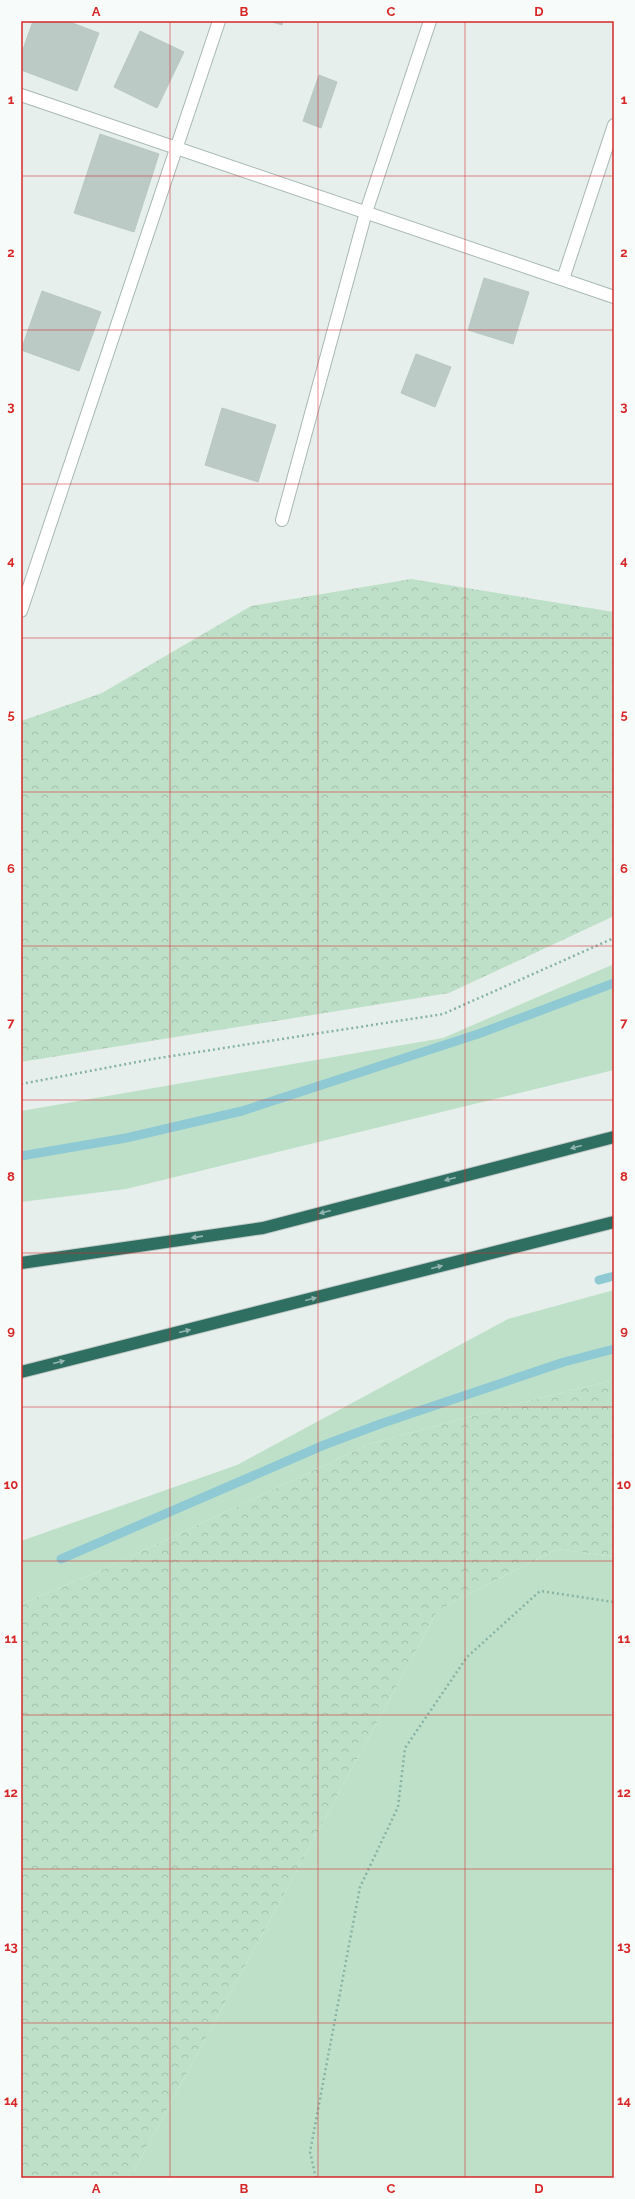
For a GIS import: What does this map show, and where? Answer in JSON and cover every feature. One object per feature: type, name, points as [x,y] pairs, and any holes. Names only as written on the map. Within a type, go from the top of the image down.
[{"type":"highway","points":[[21,1263],[263,1228],[614,1137]]},
{"type":"highway","points":[[21,1372],[614,1222]]},
{"type":"street","points":[[21,611],[219,21]]},
{"type":"street","points":[[282,520],[366,212],[430,21]]},
{"type":"street","points":[[21,95],[614,297]]},
{"type":"street","points":[[563,279],[614,125]]},
{"type":"path","points":[[21,1084],[153,1059],[443,1014],[614,938]]},
{"type":"path","points":[[316,2178],[310,2152],[360,1887],[398,1807],[405,1748],[467,1657],[540,1591],[614,1602]]},
{"type":"green space","points":[[411,579],[614,612],[614,916],[449,993],[21,1062],[21,721],[102,693],[251,606]]},
{"type":"green space","points":[[614,964],[614,1070],[126,1189],[21,1202],[21,1111],[443,1038]]},
{"type":"green space","points":[[614,1290],[614,1380],[515,1404],[370,1444],[102,1570],[21,1604],[21,1541],[237,1465],[508,1319]]},
{"type":"green space","points":[[614,1380],[614,1557],[557,1549],[438,1610],[130,2178],[21,2178],[21,1604],[102,1570],[370,1444],[515,1404]]},
{"type":"green space","points":[[557,1549],[614,1557],[614,2178],[130,2178],[438,1610]]},
{"type":"building","points":[[33,21],[67,21],[99,33],[77,91],[21,70],[21,55]]},
{"type":"building","points":[[269,21],[283,21],[282,25]]},
{"type":"building","points":[[140,31],[184,52],[157,108],[114,87]]},
{"type":"building","points":[[319,75],[337,82],[321,128],[303,121]]},
{"type":"building","points":[[100,134],[159,154],[134,232],[74,213]]},
{"type":"building","points":[[484,278],[529,292],[513,344],[468,330]]},
{"type":"building","points":[[42,291],[101,312],[79,371],[21,350]]},
{"type":"building","points":[[416,354],[451,367],[435,407],[401,393]]},
{"type":"building","points":[[222,408],[276,425],[258,482],[205,465]]},
{"type":"waterway","points":[[21,1156],[126,1138],[242,1111],[478,1034],[614,983]]},
{"type":"waterway","points":[[599,1280],[614,1276]]},
{"type":"waterway","points":[[61,1559],[324,1445],[380,1424],[564,1362],[614,1349]]}]
